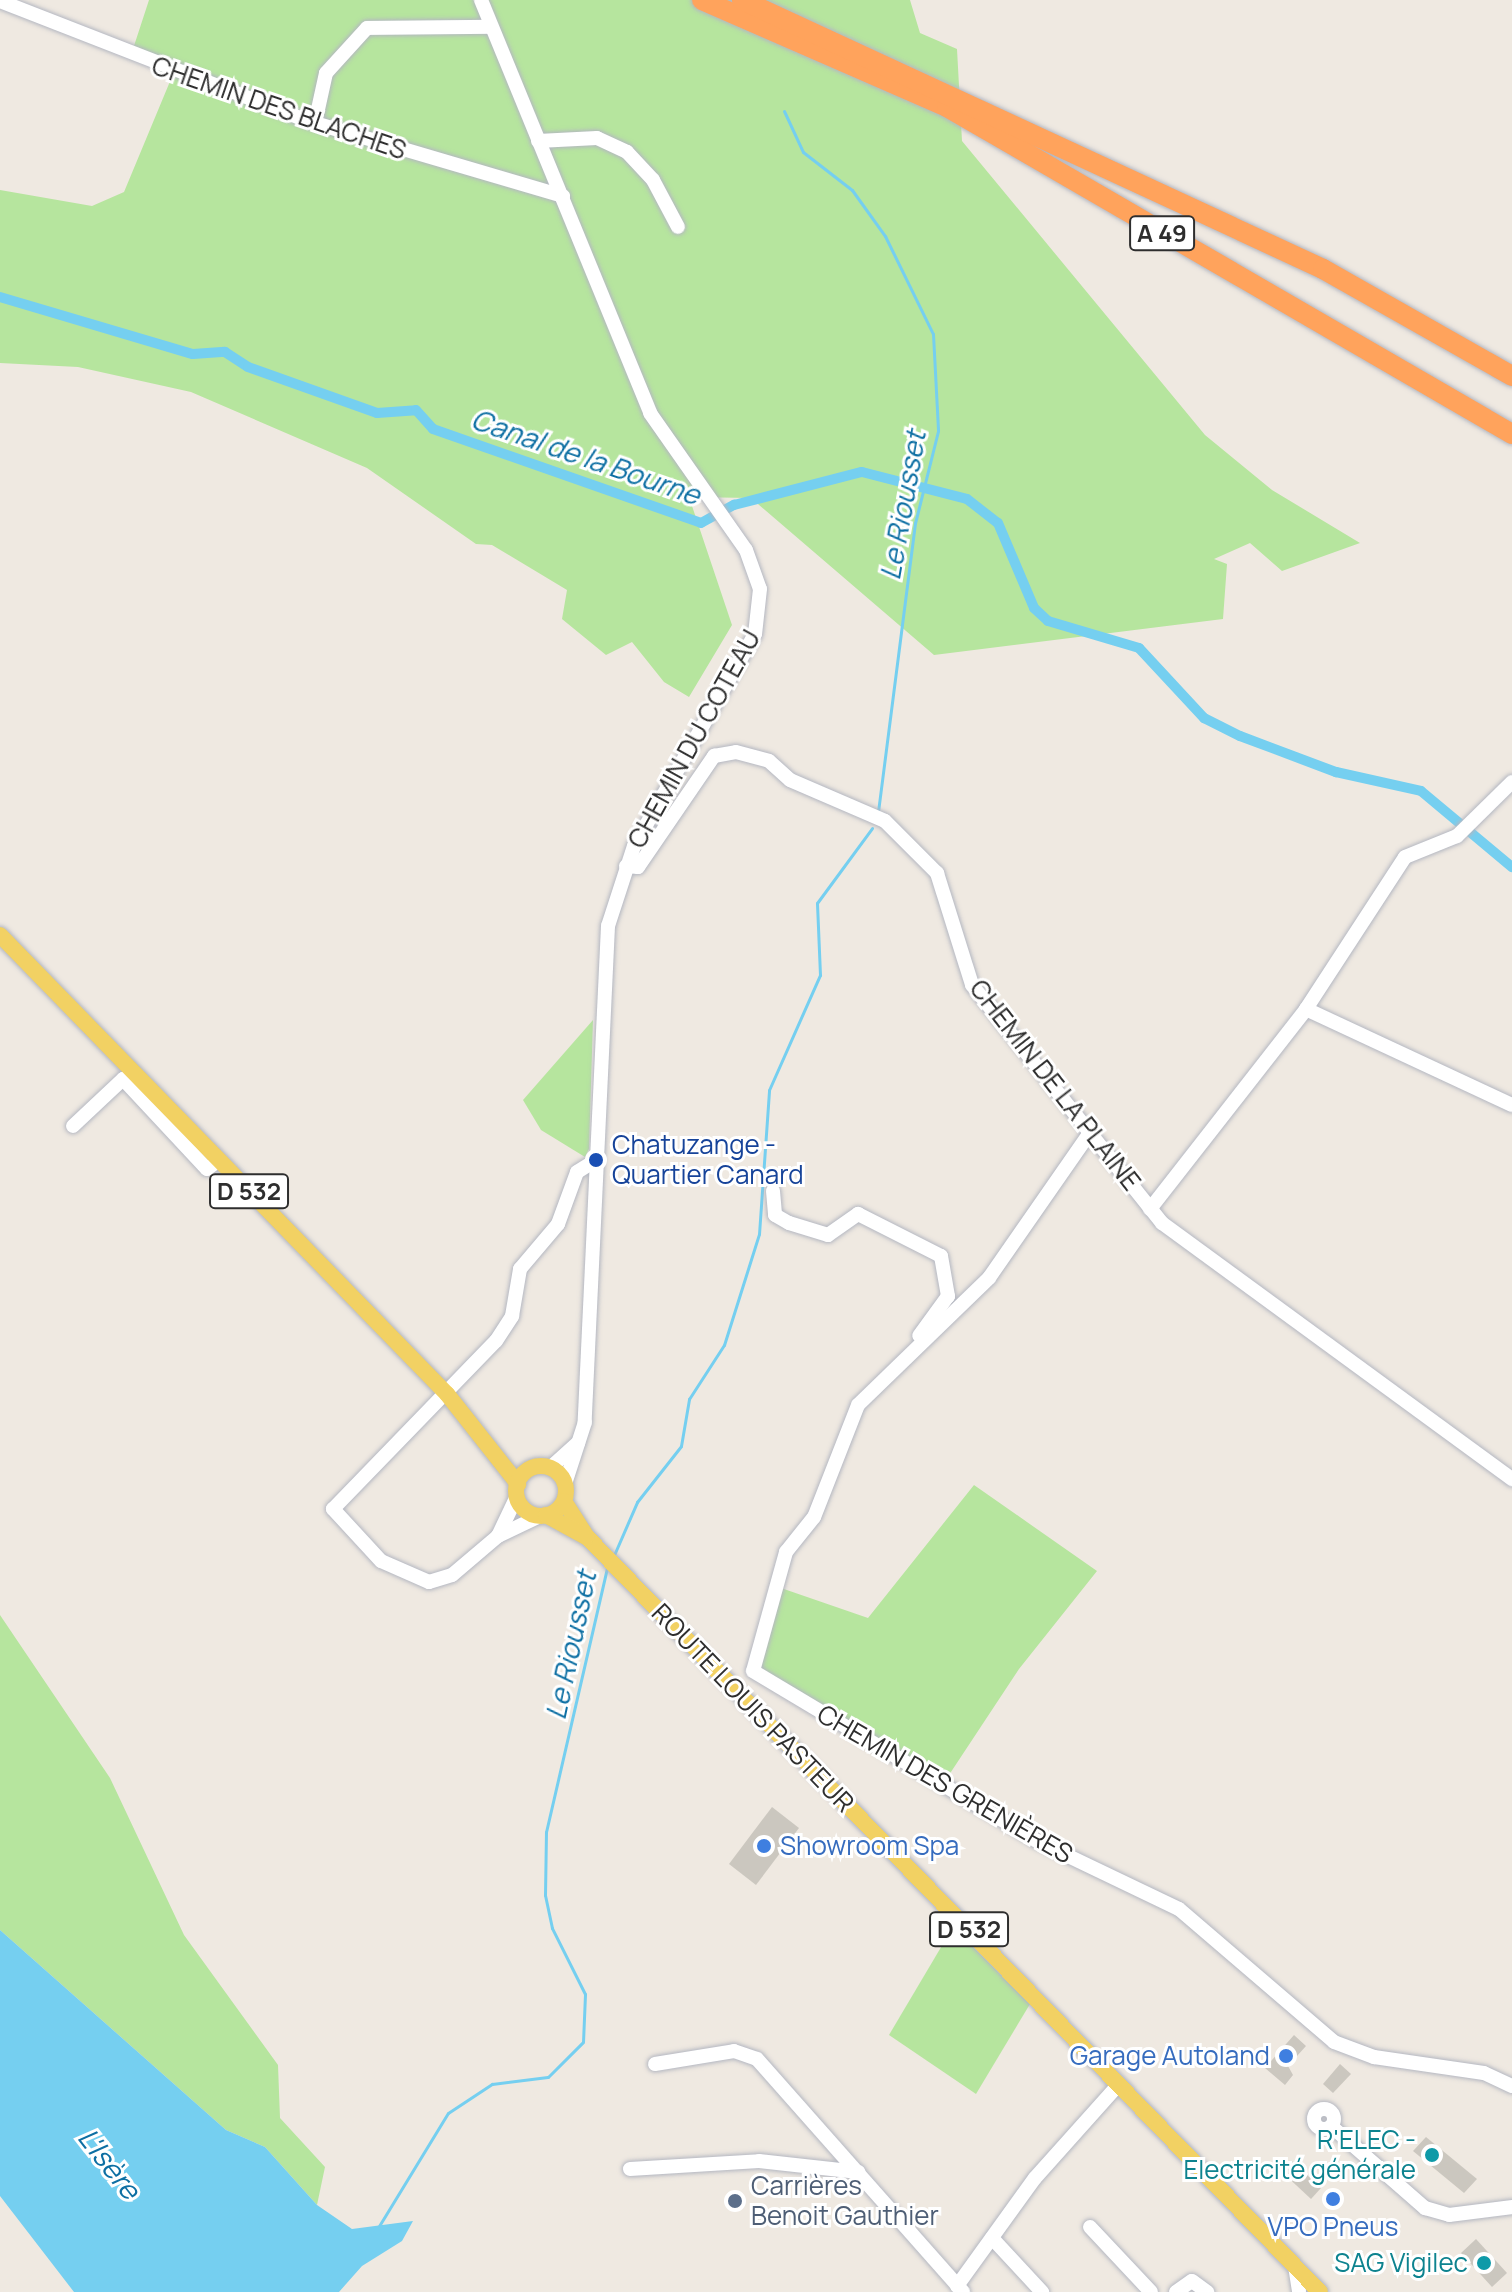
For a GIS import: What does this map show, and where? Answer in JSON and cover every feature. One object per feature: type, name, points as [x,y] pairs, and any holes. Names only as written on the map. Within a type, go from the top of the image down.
[{"type":"highway","name":"A 49","points":[[702,0],[947,107],[1512,434]]},
{"type":"highway","name":"A 49","points":[[742,0],[1323,269],[1512,376]]},
{"type":"main road","name":"D 532","points":[[0,935],[447,1394],[497,1449],[518,1490]]},
{"type":"main road","name":"D 532","points":[[497,1449],[532,1468]]},
{"type":"main road","points":[[532,1468],[550,1468],[565,1484],[564,1501],[543,1515],[518,1490],[532,1468]]},
{"type":"main road","name":"ROUTE LOUIS PASTEUR","points":[[564,1501],[587,1537],[1318,2292]]},
{"type":"main road","name":"ROUTE LOUIS PASTEUR","points":[[543,1515],[587,1537]]},
{"type":"street","name":"CHEMIN DU COTEAU","points":[[481,0],[489,27],[563,196],[650,413],[730,530],[760,589],[755,634],[626,866],[603,962],[591,1338],[578,1443],[565,1484]]},
{"type":"street","name":"CHEMIN DES BLACHES","points":[[0,1],[315,123],[563,196]]},
{"type":"street","points":[[315,123],[326,73],[367,28],[489,27]]},
{"type":"street","points":[[538,141],[597,138],[627,152],[653,180],[678,227]]},
{"type":"street","name":"CHEMIN DE LA PLAINE","points":[[626,866],[638,867],[714,756],[736,752],[769,761],[790,780],[885,821],[937,873],[972,985],[1150,1209],[1192,1249],[1512,1479]]},
{"type":"street","points":[[1150,1209],[1306,1009],[1405,857],[1457,836],[1512,782]]},
{"type":"street","points":[[1306,1009],[1512,1105]]},
{"type":"street","points":[[73,1126],[123,1079],[207,1169],[219,1160]]},
{"type":"street","points":[[896,1363],[989,1278],[1089,1134]]},
{"type":"street","points":[[543,1515],[498,1536],[452,1575],[418,1581],[381,1561],[333,1509],[447,1394],[512,1316],[520,1269],[558,1224],[577,1172],[596,1160]]},
{"type":"street","points":[[773,1191],[775,1215],[789,1223],[828,1235],[858,1214],[946,1260],[948,1296],[896,1363]]},
{"type":"street","name":"CHEMIN DES GRENIÈRES","points":[[896,1363],[858,1405],[814,1517],[786,1552],[753,1671],[1037,1841],[1179,1909],[1334,2042],[1374,2057],[1484,2073],[1512,2086]]},
{"type":"street","points":[[550,1468],[578,1443]]},
{"type":"street","points":[[498,1536],[518,1490]]},
{"type":"street","points":[[655,2064],[734,2051],[757,2059],[960,2289],[992,2238],[1119,2084]]},
{"type":"street","points":[[1331,2126],[1433,2212],[1512,2207]]},
{"type":"street","points":[[630,2169],[759,2161],[858,2172]]},
{"type":"street","points":[[1090,2227],[1151,2292]]},
{"type":"street","points":[[992,2238],[1042,2292]]},
{"type":"street","points":[[1295,2266],[1299,2292]]},
{"type":"street","points":[[1176,2292],[1192,2281],[1207,2292]]},
{"type":"green space","points":[[149,0],[910,0],[920,33],[957,49],[962,141],[1205,435],[1272,490],[1360,543],[1282,571],[1250,543],[1214,559],[1227,564],[1223,619],[934,655],[751,498],[689,497],[732,625],[689,697],[664,682],[632,642],[606,655],[562,619],[567,590],[492,545],[476,544],[367,468],[191,392],[78,367],[0,363],[0,190],[92,206],[124,192],[171,79],[132,52]]},
{"type":"green space","points":[[593,1020],[589,1149],[585,1157],[541,1130],[523,1100]]},
{"type":"green space","points":[[974,1485],[1097,1571],[1019,1669],[945,1781],[756,1667],[781,1588],[868,1618]]},
{"type":"green space","points":[[0,1615],[110,1778],[184,1935],[278,2065],[280,2118],[325,2167],[317,2205],[265,2147],[226,2130],[0,1930]]},
{"type":"green space","points":[[953,1927],[1030,2004],[976,2094],[889,2035]]},
{"type":"water","name":"L'Isère","points":[[0,1930],[226,2130],[265,2147],[317,2205],[352,2229],[413,2221],[402,2241],[362,2266],[339,2292],[74,2292],[0,2196]]},
{"type":"building","name":"Showroom Spa","points":[[772,1807],[799,1828],[756,1885],[729,1864]]},
{"type":"building","name":"Garage Autoland","points":[[1294,2035],[1306,2046],[1288,2066],[1293,2075],[1285,2085],[1265,2068]]},
{"type":"building","points":[[1340,2064],[1351,2074],[1333,2093],[1323,2084]]},
{"type":"building","points":[[1426,2137],[1477,2179],[1464,2193],[1413,2151]]},
{"type":"building","points":[[1292,2161],[1321,2188],[1311,2199],[1282,2172]]},
{"type":"building","name":"SAG Vigilec","points":[[1476,2239],[1507,2273],[1492,2287],[1461,2253]]},
{"type":"waterway","name":"Le Riousset","points":[[784,111],[803,152],[852,190],[885,236],[933,334],[938,431],[915,523],[878,810]]},
{"type":"waterway","name":"Canal de la Bourne","points":[[0,297],[193,354],[225,352],[248,367],[377,413],[416,410],[433,429],[701,523],[734,505],[862,472],[967,499],[998,523],[1034,608],[1048,621],[1139,648],[1204,718],[1240,736],[1336,772],[1421,791],[1512,867]]},
{"type":"waterway","name":"Le Riousset","points":[[614,1555],[637,1502],[681,1446],[689,1399],[724,1345],[759,1234],[769,1090],[820,975],[817,903],[872,828]]},
{"type":"waterway","name":"Le Riousset","points":[[379,2226],[448,2113],[492,2084],[548,2077],[583,2042],[585,1994],[552,1928],[545,1895],[546,1832],[608,1564]]},
{"type":"place","name":"Chatuzange - Quartier Canard","points":[[596,1160]]},
{"type":"place","name":"Showroom Spa","points":[[764,1846]]},
{"type":"place","name":"Garage Autoland","points":[[1286,2056]]},
{"type":"place","name":"R'ELEC - Electricité générale","points":[[1432,2155]]},
{"type":"place","name":"VPO Pneus","points":[[1333,2199]]},
{"type":"place","name":"Carrières Benoit Gauthier","points":[[735,2201]]},
{"type":"place","name":"SAG Vigilec","points":[[1484,2263]]}]
